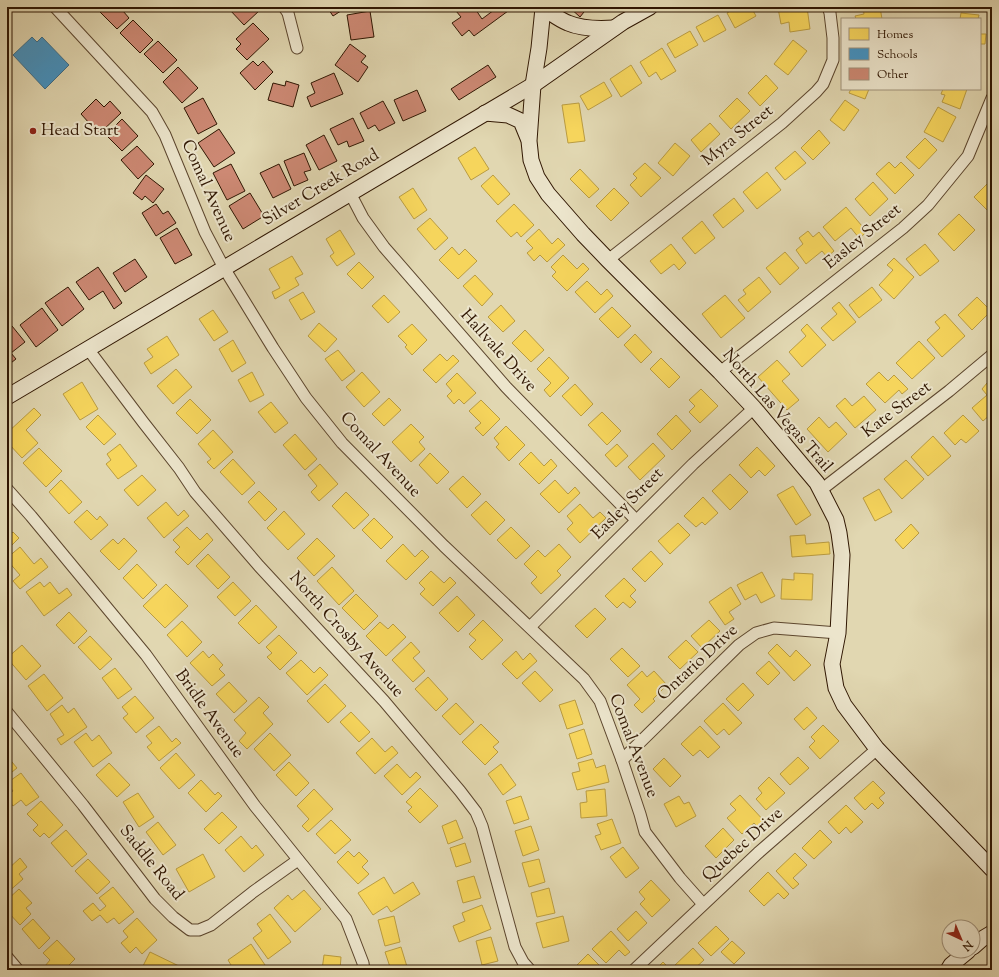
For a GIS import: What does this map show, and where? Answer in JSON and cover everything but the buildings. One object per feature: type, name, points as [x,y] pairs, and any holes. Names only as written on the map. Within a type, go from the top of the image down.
[{"type":"street","name":"Comal Avenue","points":[[55,7],[152,112],[165,135],[205,232],[224,268],[273,348],[306,398],[342,443],[444,546],[584,679],[600,701],[622,760],[645,832],[680,878],[703,904]]},
{"type":"street","points":[[284,7],[288,13],[297,48]]},
{"type":"street","name":"Silver Creek Road","points":[[7,397],[533,85],[623,22],[650,7]]},
{"type":"street","name":"Myra Street","points":[[608,260],[782,123],[823,84],[833,60],[833,38],[828,7]]},
{"type":"street","points":[[542,8],[566,23],[575,26],[593,29],[614,28]]},
{"type":"street","name":"North Las Vegas Trail","points":[[542,8],[539,48],[533,85],[530,141],[531,160],[537,176],[548,194],[583,234],[754,408],[817,483],[836,520],[842,555],[838,633],[832,664],[836,688],[844,705],[877,748],[992,869]]},
{"type":"street","name":"Easley Street","points":[[720,372],[903,228],[928,205],[968,156],[992,98]]},
{"type":"street","points":[[485,113],[508,114],[521,121],[530,141]]},
{"type":"street","name":"Hallvale Drive","points":[[350,193],[363,218],[384,247],[506,387],[636,520]]},
{"type":"street","name":"North Crosby Avenue","points":[[88,349],[179,468],[195,492],[259,566],[384,701],[476,812],[482,826],[515,947],[523,962],[530,970]]},
{"type":"street","name":"Kate Street","points":[[821,490],[949,392],[992,355]]},
{"type":"street","name":"Easley Street","points":[[530,627],[693,464],[754,408]]},
{"type":"street","name":"Bridle Avenue","points":[[7,489],[32,516],[146,655],[255,806],[346,919],[363,963],[364,970]]},
{"type":"street","name":"Ontario Drive","points":[[622,760],[739,645],[756,633],[774,628],[838,633]]},
{"type":"street","name":"Saddle Road","points":[[7,712],[83,805],[156,899],[173,917],[190,930],[198,930],[211,925],[253,892],[298,860]]},
{"type":"street","name":"Quebec Drive","points":[[634,970],[703,904],[877,748]]},
{"type":"street","points":[[981,940],[992,933]]},
{"type":"street","points":[[7,957],[18,970]]},
{"type":"street","points":[[948,970],[959,959]]},
{"type":"place","name":"Head Start","points":[[33,131]]}]
